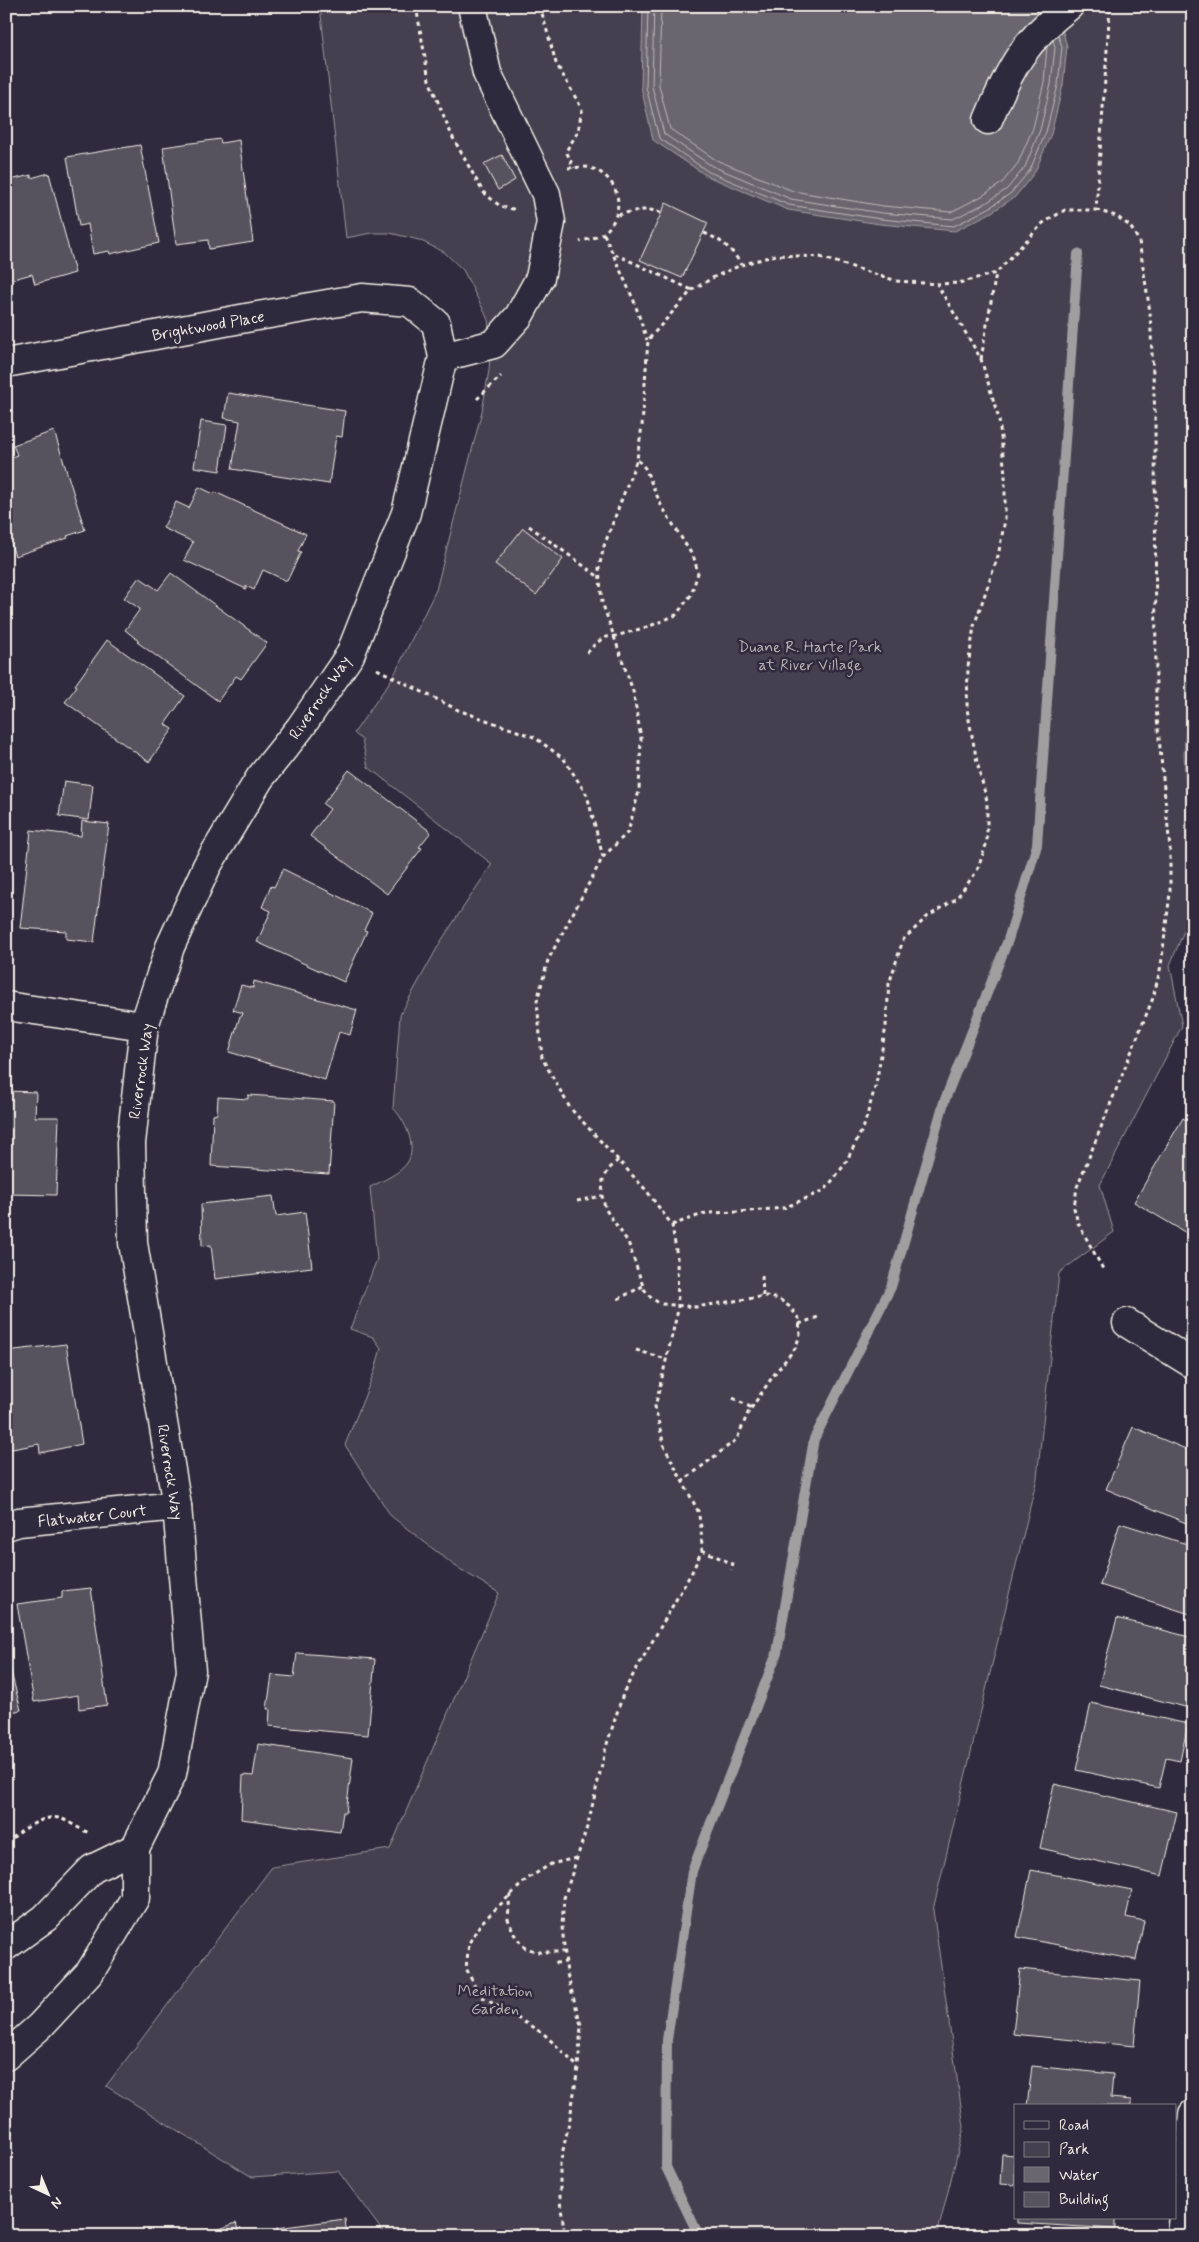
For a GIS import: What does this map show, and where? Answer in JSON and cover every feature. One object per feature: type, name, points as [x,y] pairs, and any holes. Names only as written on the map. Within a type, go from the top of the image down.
[{"type":"street","points":[[443,357],[494,344],[519,316],[540,278],[551,222],[546,194],[537,173],[487,74],[472,6]]},
{"type":"street","points":[[988,120],[1002,86],[1018,56],[1043,27],[1069,6]]},
{"type":"street","name":"Brightwood Place","points":[[6,363],[362,298],[410,302]]},
{"type":"street","name":"Riverrock Way","points":[[6,2056],[40,2026],[90,1972],[135,1898],[135,1848],[172,1774],[190,1671],[177,1506],[133,1243],[131,1144],[144,1026],[170,947],[207,866],[260,778],[300,728],[350,655],[406,513],[443,357],[436,323],[410,302]]},
{"type":"street","points":[[6,1006],[144,1026]]},
{"type":"street","points":[[1127,1323],[1193,1364]]},
{"type":"street","name":"Flatwater Court","points":[[6,1526],[19,1522],[177,1506]]},
{"type":"street","points":[[6,1946],[45,1918],[92,1869],[135,1848]]},
{"type":"street","points":[[1181,2236],[1193,2114]]},
{"type":"path","points":[[416,6],[429,80],[452,136],[483,192],[500,206],[521,211]]},
{"type":"path","points":[[540,6],[556,63],[582,110],[578,132],[566,151],[574,168]]},
{"type":"path","points":[[1096,210],[1110,6]]},
{"type":"path","points":[[565,169],[590,167],[608,177],[617,193],[618,215],[604,234],[578,242]]},
{"type":"path","points":[[618,215],[652,209],[662,213]]},
{"type":"path","points":[[648,340],[692,290],[714,277],[741,265],[776,255],[820,257],[897,280],[937,284],[959,283],[996,273],[1043,223],[1065,210],[1096,210],[1116,216],[1130,226],[1139,241],[1150,312],[1155,415],[1156,708],[1170,848],[1170,893],[1161,966],[1153,998],[1077,1187],[1074,1208],[1078,1223],[1103,1269]]},
{"type":"path","points":[[704,233],[722,240],[741,265]]},
{"type":"path","points":[[566,2236],[560,2201],[560,2164],[578,2068],[581,2025],[564,1952],[562,1926],[564,1898],[588,1824],[606,1747],[624,1691],[693,1570],[702,1550],[698,1511],[664,1446],[655,1406],[678,1307],[677,1257],[672,1225],[646,1190],[570,1108],[542,1058],[537,1001],[548,960],[603,857],[628,832],[639,791],[642,738],[634,691],[616,636],[602,602],[599,568],[604,546],[637,459],[643,417],[648,340],[615,254],[604,234]]},
{"type":"path","points":[[615,254],[692,290]]},
{"type":"path","points":[[981,359],[996,273]]},
{"type":"path","points":[[672,1225],[706,1213],[784,1208],[825,1190],[845,1164],[864,1126],[876,1084],[886,1026],[889,984],[903,940],[927,916],[956,899],[977,872],[987,842],[987,801],[977,762],[968,709],[968,667],[974,626],[998,556],[1005,520],[1005,474],[999,419],[981,359],[937,284]]},
{"type":"path","points":[[587,653],[596,643],[606,637],[650,626],[676,615],[691,595],[698,573],[694,558],[660,505],[644,468],[637,459]]},
{"type":"path","points":[[529,526],[600,577]]},
{"type":"path","points":[[350,655],[458,710],[534,737],[564,759],[587,795],[603,857]]},
{"type":"path","points":[[618,1160],[609,1169],[603,1180],[602,1196],[606,1210],[628,1242],[643,1286],[652,1299],[662,1304],[678,1307],[696,1307],[763,1296],[779,1299],[790,1307],[799,1319],[800,1334],[796,1347],[772,1376],[752,1408],[737,1439],[683,1481]]},
{"type":"path","points":[[577,1201],[602,1196]]},
{"type":"path","points":[[762,1276],[763,1296]]},
{"type":"path","points":[[618,1299],[643,1286]]},
{"type":"path","points":[[799,1324],[821,1316]]},
{"type":"path","points":[[636,1350],[666,1359]]},
{"type":"path","points":[[733,1398],[752,1408]]},
{"type":"path","points":[[702,1550],[733,1564],[731,1570]]},
{"type":"path","points":[[6,1842],[37,1822],[50,1818],[61,1818],[80,1830],[135,1848]]},
{"type":"path","points":[[576,1858],[551,1864],[527,1879],[510,1894],[481,1923],[469,1943],[466,1968],[479,1995],[544,2034],[578,2068]]},
{"type":"path","points":[[510,1894],[508,1919],[514,1934],[525,1948],[539,1952],[564,1952]]},
{"type":"path","points":[[555,1963],[566,1962]]},
{"type":"green space","name":"Duane R. Harte Park at River Village","points":[[320,6],[1190,6],[1193,18],[1193,614],[1184,754],[1191,914],[1170,965],[1182,1026],[1100,1185],[1114,1232],[1059,1273],[1037,1478],[933,1910],[964,2127],[937,2236],[386,2236],[338,2171],[252,2177],[106,2086],[272,1867],[390,1849],[499,1593],[455,1566],[391,1516],[345,1445],[375,1370],[381,1348],[373,1337],[350,1329],[377,1259],[370,1187],[390,1177],[404,1167],[410,1157],[411,1142],[409,1134],[402,1119],[393,1108],[400,1015],[441,941],[492,864],[368,767],[362,740],[354,733],[393,677],[436,590],[482,411],[491,344],[488,320],[485,313],[463,270],[444,252],[419,240],[390,233],[371,233],[346,238]]},
{"type":"water","points":[[643,6],[1050,6],[1058,15],[1067,46],[1063,85],[1051,134],[1035,172],[1015,197],[992,212],[955,231],[880,224],[788,210],[707,176],[653,140],[641,87]]},
{"type":"building","points":[[220,139],[221,143],[239,140],[253,242],[209,249],[208,240],[176,244],[163,147]]},
{"type":"building","points":[[140,145],[159,243],[110,254],[109,251],[93,254],[88,224],[79,226],[67,157]]},
{"type":"building","points":[[502,155],[515,180],[498,190],[484,164]]},
{"type":"building","points":[[49,173],[75,273],[35,284],[32,274],[6,281],[6,181],[31,175],[31,178]]},
{"type":"building","points":[[666,203],[708,223],[682,278],[640,260]]},
{"type":"building","points":[[228,393],[345,411],[342,437],[336,436],[329,484],[232,469],[240,421],[224,418]]},
{"type":"building","points":[[201,421],[227,425],[220,471],[194,467]]},
{"type":"building","points":[[54,431],[85,530],[67,536],[68,538],[15,556],[6,530],[6,459],[17,455],[13,445]]},
{"type":"building","points":[[199,487],[214,494],[215,492],[306,534],[298,551],[301,552],[287,581],[263,570],[254,590],[246,586],[246,589],[184,560],[193,542],[163,528],[176,502],[189,508]]},
{"type":"building","points":[[523,528],[563,559],[536,595],[495,564]]},
{"type":"building","points":[[171,573],[267,643],[241,679],[236,676],[218,701],[137,642],[139,641],[125,630],[140,609],[124,598],[139,577],[158,590]]},
{"type":"building","points":[[107,640],[185,696],[165,724],[173,729],[149,762],[65,702]]},
{"type":"building","points":[[349,770],[431,832],[419,847],[422,848],[387,894],[310,836],[330,809],[323,804]]},
{"type":"building","points":[[64,781],[93,785],[89,820],[59,816]]},
{"type":"building","points":[[82,821],[109,824],[94,942],[66,939],[66,931],[20,928],[31,830],[81,836]]},
{"type":"building","points":[[283,869],[372,913],[364,930],[367,931],[344,982],[257,942],[271,911],[262,907],[271,886],[274,887]]},
{"type":"building","points":[[254,981],[357,1010],[350,1035],[339,1032],[325,1080],[229,1052],[240,1016],[243,1013],[233,1010],[241,985],[253,988]]},
{"type":"building","points":[[6,1091],[36,1092],[35,1117],[59,1117],[56,1195],[6,1194]]},
{"type":"building","points":[[248,1095],[334,1101],[329,1174],[211,1166],[213,1115],[217,1114],[218,1097],[248,1099]]},
{"type":"building","points":[[1183,1118],[1193,1124],[1193,1237],[1134,1202]]},
{"type":"building","points":[[273,1196],[276,1216],[305,1212],[312,1267],[215,1279],[211,1245],[202,1246],[201,1204]]},
{"type":"building","points":[[66,1344],[82,1444],[40,1453],[39,1444],[7,1450],[6,1351]]},
{"type":"building","points":[[1133,1427],[1193,1452],[1193,1526],[1106,1489]]},
{"type":"building","points":[[1120,1523],[1193,1546],[1193,1615],[1100,1585]]},
{"type":"building","points":[[91,1588],[107,1705],[79,1709],[78,1695],[34,1702],[17,1604],[62,1598],[62,1591]]},
{"type":"building","points":[[1117,1618],[1193,1638],[1193,1709],[1099,1685]]},
{"type":"building","points":[[6,1653],[21,1710],[6,1713]]},
{"type":"building","points":[[297,1653],[375,1659],[368,1735],[269,1726],[270,1709],[267,1709],[272,1675],[294,1677]]},
{"type":"building","points":[[1091,1703],[1188,1724],[1180,1761],[1166,1758],[1159,1788],[1076,1770]]},
{"type":"building","points":[[258,1744],[353,1758],[346,1812],[343,1812],[340,1832],[241,1819],[243,1775],[253,1776]]},
{"type":"building","points":[[1054,1784],[1177,1812],[1162,1876],[1040,1848]]},
{"type":"building","points":[[1031,1870],[1132,1890],[1126,1917],[1144,1921],[1136,1960],[1017,1937]]},
{"type":"building","points":[[1020,1969],[1140,1981],[1134,2046],[1013,2034]]},
{"type":"building","points":[[1032,2066],[1113,2074],[1111,2098],[1131,2100],[1131,2104],[1027,2104]]},
{"type":"building","points":[[1002,2154],[1014,2155],[1014,2185],[1000,2184]]},
{"type":"building","points":[[345,2219],[347,2236],[278,2236],[277,2228]]},
{"type":"building","points":[[1017,2220],[1115,2220],[1115,2229],[1017,2223]]},
{"type":"building","points":[[236,2223],[240,2236],[203,2236],[203,2235]]},
{"type":"waterway","points":[[699,2236],[666,2167],[667,2040],[692,1871],[777,1653],[814,1439],[891,1287],[944,1102],[1008,940],[1037,845],[1078,254]]},
{"type":"park label","name":"Meditation Garden","points":[[495,1999]]}]
